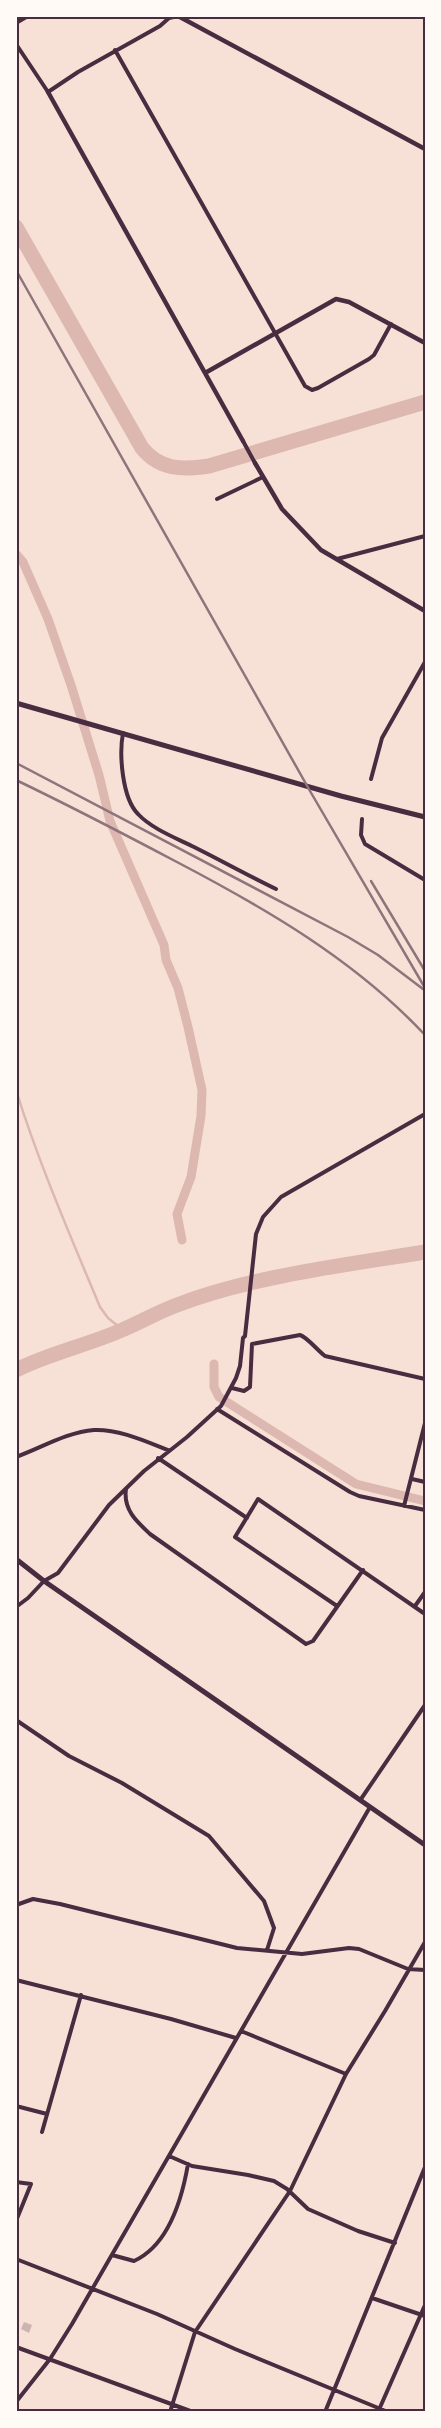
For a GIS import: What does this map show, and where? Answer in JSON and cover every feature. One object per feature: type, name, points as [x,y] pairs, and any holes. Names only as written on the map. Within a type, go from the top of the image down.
[{"type":"main road","points":[[16,702],[341,796],[425,817]]},
{"type":"main road","points":[[16,1559],[44,1581],[425,1845]]},
{"type":"street","points":[[16,23],[28,16]]},
{"type":"street","points":[[48,92],[115,50],[160,26],[169,17],[178,16],[425,149]]},
{"type":"street","points":[[16,44],[48,92],[282,509],[321,550],[425,611]]},
{"type":"street","points":[[115,50],[305,386],[314,390],[369,359],[374,355],[391,324]]},
{"type":"street","points":[[205,373],[336,299],[349,302],[425,342]]},
{"type":"street","points":[[217,499],[263,477]]},
{"type":"street","points":[[337,559],[425,536]]},
{"type":"street","points":[[371,779],[382,738],[425,662]]},
{"type":"street","points":[[123,733],[120,756],[131,805],[138,814],[168,834],[276,889]]},
{"type":"street","points":[[362,819],[361,835],[365,844],[425,880]]},
{"type":"street","points":[[16,1606],[28,1598],[44,1581],[58,1573],[81,1544],[96,1519],[158,1458],[191,1434],[219,1407],[230,1393],[240,1366],[255,1240],[264,1217],[281,1197],[425,1114]]},
{"type":"street","points":[[232,1388],[244,1391],[250,1387],[252,1344],[300,1335],[307,1338],[312,1346],[325,1356],[425,1379]]},
{"type":"street","points":[[219,1407],[350,1492],[359,1496],[405,1504],[425,1510]]},
{"type":"street","points":[[405,1504],[425,1423]]},
{"type":"street","points":[[16,1456],[67,1436],[92,1430],[124,1434],[168,1450]]},
{"type":"street","points":[[158,1458],[247,1518]]},
{"type":"street","points":[[412,1479],[425,1482]]},
{"type":"street","points":[[126,1489],[126,1504],[132,1516],[150,1534],[303,1643],[306,1644],[313,1641],[363,1570]]},
{"type":"street","points":[[337,1606],[235,1537],[258,1499],[425,1614]]},
{"type":"street","points":[[415,1606],[425,1592]]},
{"type":"street","points":[[361,1800],[425,1705]]},
{"type":"street","points":[[16,1720],[69,1756],[122,1783],[209,1836],[264,1901],[274,1928],[267,1950]]},
{"type":"street","points":[[16,2402],[18,2396],[50,2359],[93,2288],[370,1807]]},
{"type":"street","points":[[17,1904],[32,1899],[47,1901],[224,1945],[312,1954],[341,1949],[359,1949],[408,1969],[425,1970]]},
{"type":"street","points":[[170,2412],[195,2332],[290,2192],[346,2074],[425,1942]]},
{"type":"street","points":[[16,1980],[81,1995],[236,2038]]},
{"type":"street","points":[[42,2132],[81,1995]]},
{"type":"street","points":[[240,2031],[346,2074]]},
{"type":"street","points":[[16,2106],[47,2114]]},
{"type":"street","points":[[169,2156],[188,2164],[266,2179],[282,2184],[308,2208],[358,2231],[395,2243]]},
{"type":"street","points":[[112,2255],[134,2261],[150,2250],[166,2230],[175,2212],[188,2164]]},
{"type":"street","points":[[325,2412],[425,2167]]},
{"type":"street","points":[[16,2182],[31,2184],[16,2221]]},
{"type":"street","points":[[16,2259],[93,2288],[335,2389],[379,2410],[388,2412]]},
{"type":"street","points":[[372,2298],[423,2315]]},
{"type":"street","points":[[379,2410],[423,2315],[425,2305]]},
{"type":"street","points":[[16,2347],[192,2412]]},
{"type":"building","points":[[24,2322],[32,2325],[29,2333],[21,2329]]},
{"type":"waterway","points":[[16,227],[142,448],[156,461],[181,468],[209,466],[425,402]]},
{"type":"waterway","points":[[16,554],[23,562],[48,619],[99,775],[110,821],[164,945],[166,960],[178,988],[188,1027],[202,1090],[201,1116],[191,1177],[177,1214],[182,1240]]},
{"type":"waterway","points":[[16,1090],[45,1172],[100,1307],[108,1318],[123,1330]]},
{"type":"waterway","points":[[16,1370],[129,1327],[170,1308],[236,1286],[300,1272],[425,1252]]},
{"type":"waterway","points":[[214,1364],[214,1387],[219,1397],[356,1484],[425,1501]]},
{"type":"railway","points":[[16,270],[310,791],[425,988]]},
{"type":"railway","points":[[16,763],[348,937],[378,955],[423,989]]},
{"type":"railway","points":[[16,780],[175,861],[275,917],[339,959],[398,1008],[425,1035]]},
{"type":"railway","points":[[371,881],[425,971]]}]
